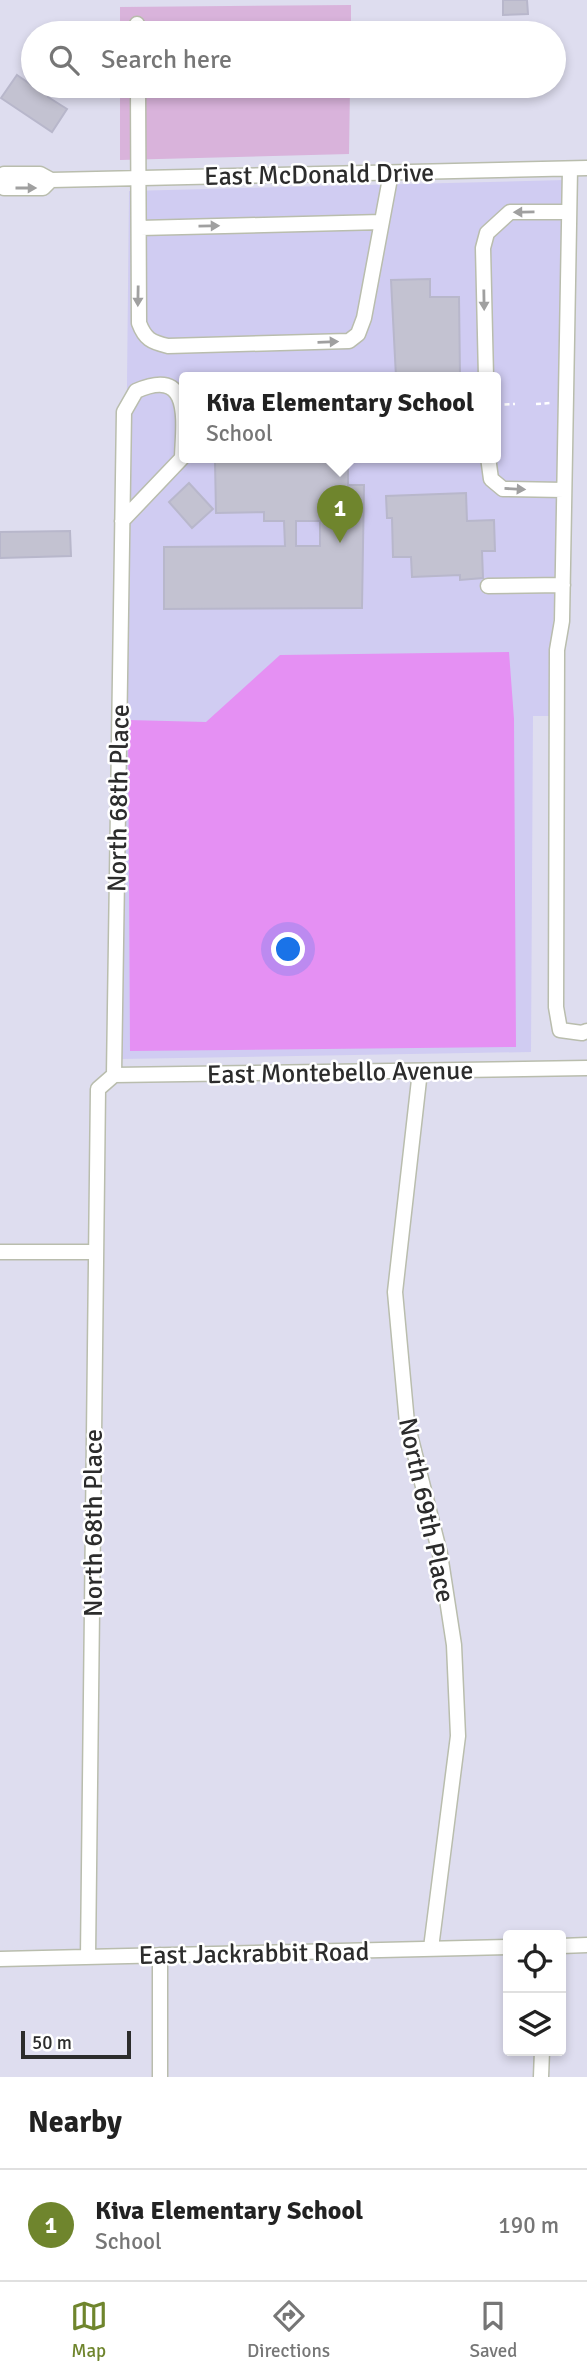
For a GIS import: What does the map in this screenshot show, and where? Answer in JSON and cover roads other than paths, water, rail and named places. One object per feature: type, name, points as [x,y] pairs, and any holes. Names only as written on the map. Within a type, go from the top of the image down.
[{"type":"street","points":[[138,98],[141,178],[139,323],[144,337],[154,343],[181,345],[349,341],[358,334],[364,318],[391,173]]},
{"type":"street","name":"East McDonald Drive","points":[[0,177],[4,174],[40,174],[51,180],[587,168]]},
{"type":"street","points":[[570,169],[563,585],[562,621],[557,650],[556,1007],[560,1030],[582,1033],[587,1031]]},
{"type":"street","name":"East McDonald Drive","points":[[0,184],[4,188],[43,188],[51,180]]},
{"type":"street","points":[[486,372],[483,248],[487,233],[510,212],[569,212]]},
{"type":"street","points":[[140,228],[382,222]]},
{"type":"street","name":"North 68th Place","points":[[88,1957],[94,1252],[98,1089],[114,1074],[124,412],[136,391],[157,385],[170,388],[179,394]]},
{"type":"street","name":"North 68th Place","points":[[122,522],[179,460]]},
{"type":"street","points":[[489,463],[491,479],[503,489],[564,490]]},
{"type":"street","points":[[488,586],[563,585]]},
{"type":"street","name":"East Montebello Avenue","points":[[114,1074],[587,1069]]},
{"type":"street","name":"North 69th Place","points":[[420,1071],[395,1292],[407,1423],[440,1554],[454,1645],[458,1735],[431,1948]]},
{"type":"street","points":[[0,1252],[94,1252]]},
{"type":"street","points":[[566,1946],[587,1945]]},
{"type":"street","name":"East Jackrabbit Road","points":[[0,1959],[503,1947]]},
{"type":"street","points":[[160,1955],[160,2077]]},
{"type":"street","points":[[541,2077],[542,2056]]},
{"type":"place","name":"Kiva Elementary School","points":[[340,543]]}]
